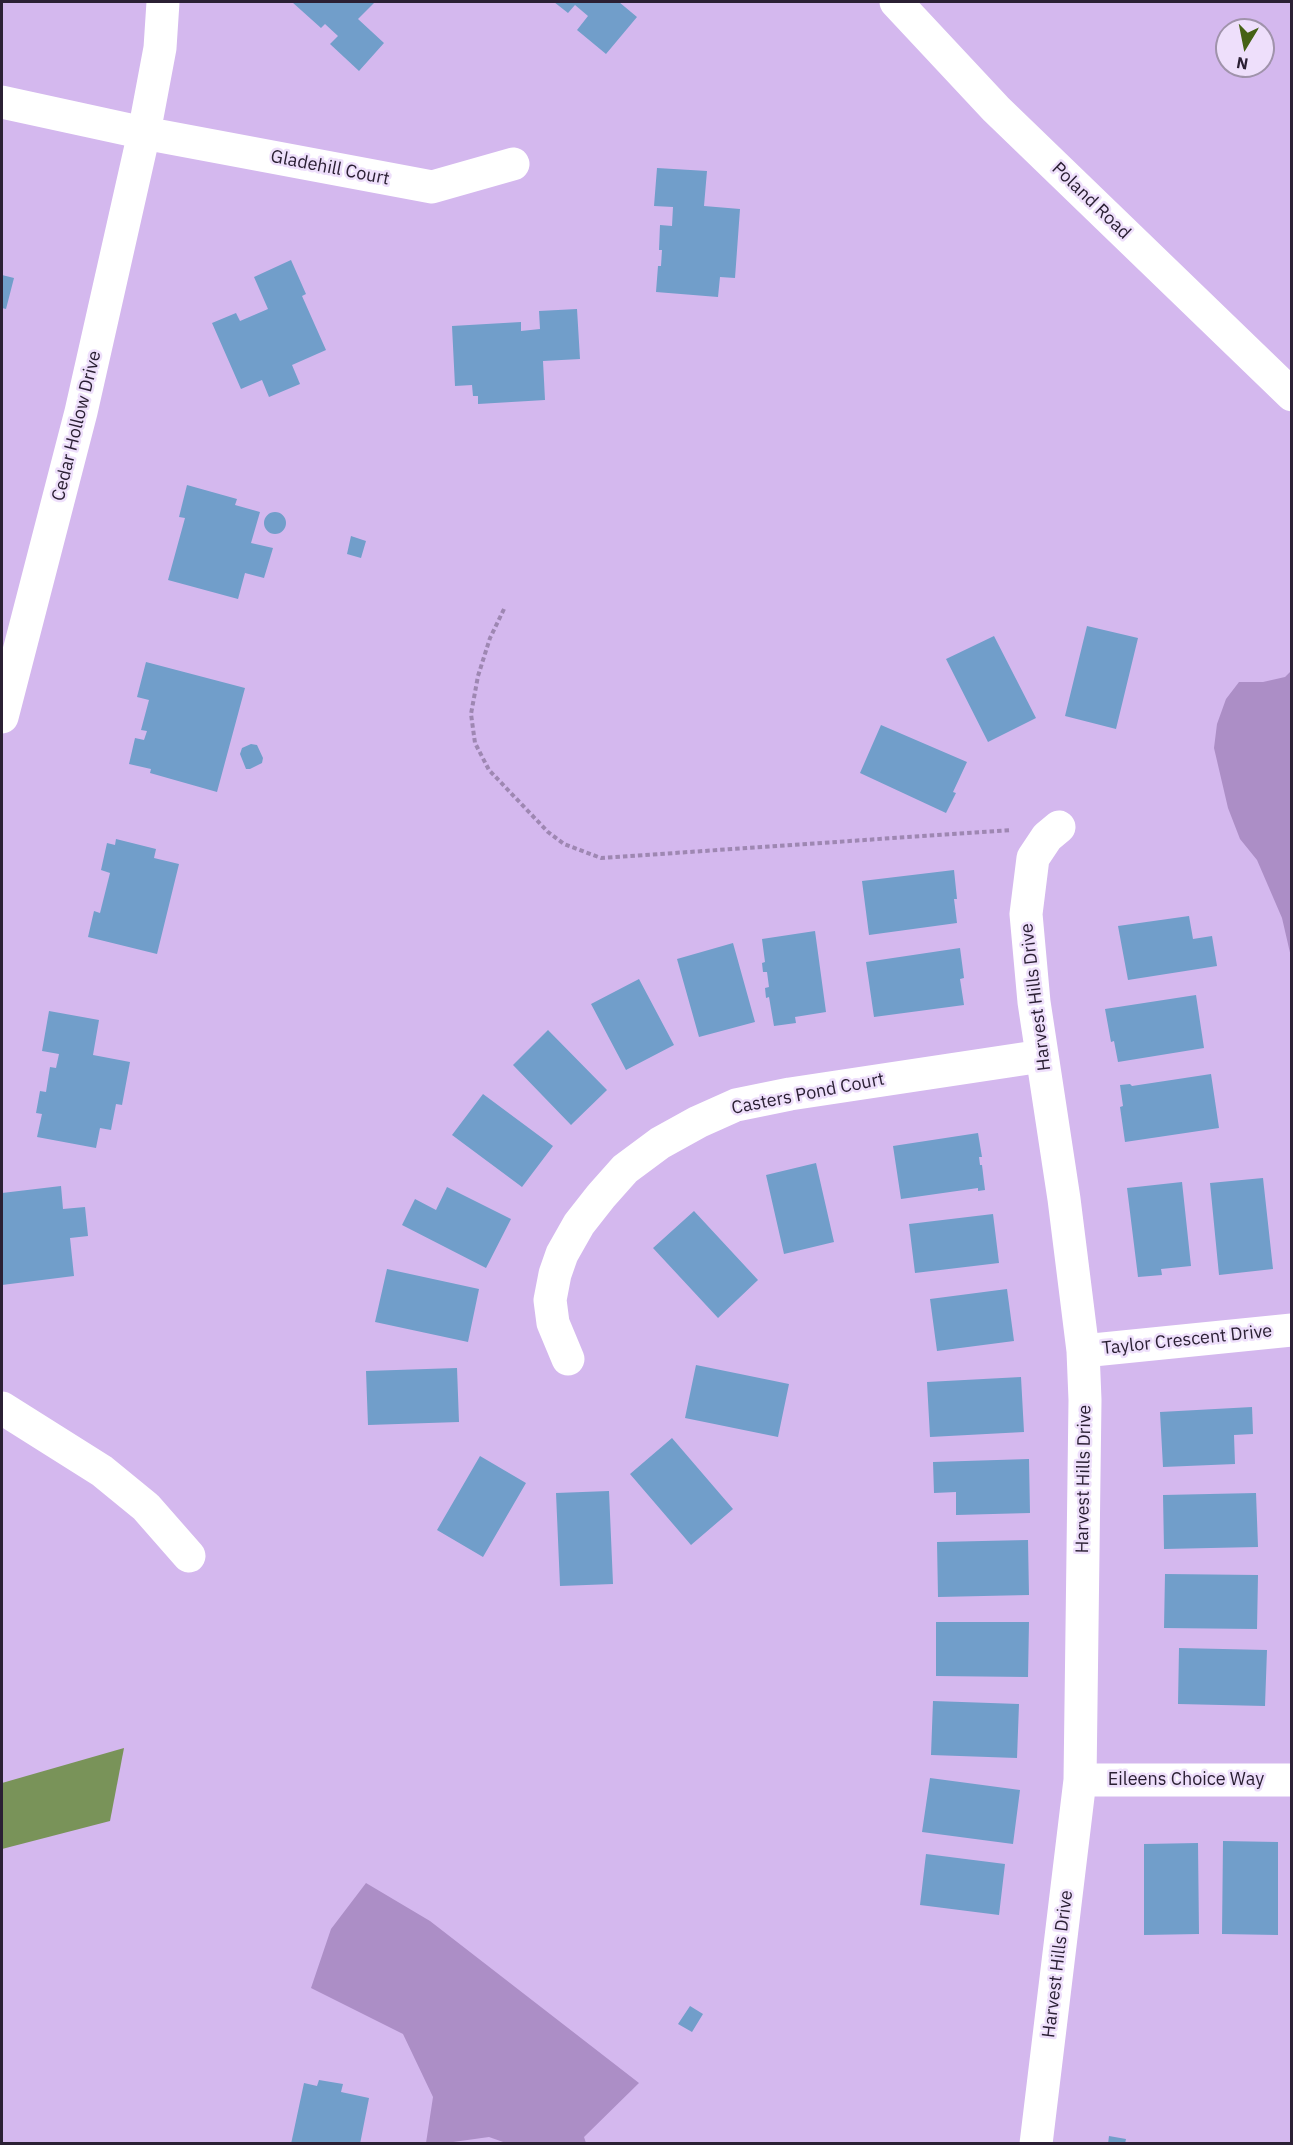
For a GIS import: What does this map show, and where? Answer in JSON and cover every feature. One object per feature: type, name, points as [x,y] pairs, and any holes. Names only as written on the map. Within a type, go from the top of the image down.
[{"type":"street","name":"Cedar Hollow Drive","points":[[2,717],[81,412],[144,133],[160,48],[163,2]]},
{"type":"street","name":"Poland Road","points":[[896,2],[996,109],[1292,395]]},
{"type":"street","name":"Gladehill Court","points":[[2,102],[144,133],[432,187],[513,164]]},
{"type":"street","name":"Harvest Hills Drive","points":[[1036,2144],[1080,1780],[1086,1400],[1083,1351],[1064,1199],[1034,1002],[1026,914],[1033,858],[1047,837],[1059,827]]},
{"type":"street","name":"Casters Pond Court","points":[[568,1359],[553,1323],[550,1300],[562,1254],[579,1224],[601,1196],[625,1169],[660,1143],[736,1105],[790,1094],[1042,1056]]},
{"type":"street","name":"Taylor Crescent Drive","points":[[1083,1351],[1292,1330]]},
{"type":"street","points":[[2,1408],[102,1471],[146,1507],[189,1556]]},
{"type":"street","name":"Eileens Choice Way","points":[[1080,1780],[1292,1780]]},
{"type":"path","points":[[504,609],[490,638],[477,676],[471,714],[475,743],[489,770],[535,818],[564,844],[601,858],[1059,827]]},
{"type":"green space","points":[[124,1748],[110,1821],[2,1849],[2,1783]]},
{"type":"shaded area","points":[[1291,671],[1291,957],[1282,918],[1257,860],[1240,839],[1228,808],[1214,748],[1217,724],[1226,699],[1239,682],[1263,682],[1285,677]]},
{"type":"shaded area","points":[[366,1883],[430,1921],[639,2083],[584,2137],[586,2143],[506,2143],[489,2137],[446,2143],[426,2143],[433,2097],[403,2034],[311,1988],[331,1929]]},
{"type":"building","points":[[292,2],[375,2],[358,19],[384,43],[359,71],[330,44],[338,36],[325,24],[321,28]]},
{"type":"building","points":[[554,2],[619,2],[637,17],[606,54],[577,30],[588,16],[575,5],[568,13]]},
{"type":"building","points":[[657,168],[707,171],[704,206],[740,209],[735,278],[720,277],[718,297],[656,292],[662,250],[659,250],[660,225],[672,226],[673,207],[654,206]]},
{"type":"building","points":[[291,260],[306,294],[302,296],[326,350],[292,365],[300,384],[269,397],[262,380],[241,389],[212,323],[236,313],[240,321],[268,309],[254,277]]},
{"type":"building","points":[[2,275],[14,278],[6,309],[2,308]]},
{"type":"building","points":[[577,309],[580,359],[543,361],[545,400],[478,404],[478,396],[473,396],[472,385],[455,386],[452,326],[521,322],[521,331],[540,329],[539,311]]},
{"type":"building","points":[[187,485],[237,499],[235,505],[260,512],[251,543],[273,548],[264,578],[245,573],[238,599],[168,580],[185,518],[179,517]]},
{"type":"building","points":[[275,512],[283,515],[286,523],[283,531],[275,534],[267,531],[264,523],[267,515]]},
{"type":"building","points":[[351,536],[366,541],[361,558],[347,554]]},
{"type":"building","points":[[1087,626],[1138,638],[1116,729],[1065,716]]},
{"type":"building","points":[[994,636],[1036,718],[988,742],[946,659]]},
{"type":"building","points":[[146,662],[245,688],[217,792],[150,773],[151,769],[129,764],[135,738],[144,740],[147,731],[141,730],[149,700],[137,697]]},
{"type":"building","points":[[881,725],[967,762],[946,813],[860,773]]},
{"type":"building","points":[[251,744],[257,745],[263,758],[262,763],[246,769],[240,754],[242,748]]},
{"type":"building","points":[[116,839],[156,849],[154,858],[179,864],[157,954],[88,937],[94,911],[100,913],[110,873],[101,870],[107,843],[115,845]]},
{"type":"building","points":[[954,870],[957,923],[869,935],[862,881]]},
{"type":"building","points":[[1189,916],[1193,939],[1212,936],[1217,966],[1128,980],[1118,926]]},
{"type":"building","points":[[815,931],[826,1012],[795,1017],[796,1023],[774,1026],[769,997],[766,998],[765,988],[769,987],[767,972],[763,972],[762,963],[765,962],[762,939]]},
{"type":"building","points":[[733,943],[755,1022],[699,1037],[677,959]]},
{"type":"building","points":[[960,948],[964,978],[960,979],[964,1005],[874,1017],[866,962]]},
{"type":"building","points":[[639,979],[674,1045],[626,1070],[591,1004]]},
{"type":"building","points":[[1196,995],[1204,1048],[1118,1062],[1114,1041],[1111,1042],[1105,1009]]},
{"type":"building","points":[[49,1011],[99,1020],[93,1055],[130,1062],[122,1105],[116,1104],[111,1130],[100,1128],[96,1148],[37,1137],[42,1114],[36,1113],[40,1091],[46,1092],[50,1067],[56,1068],[59,1054],[42,1051]]},
{"type":"building","points":[[548,1030],[607,1090],[571,1125],[513,1065]]},
{"type":"building","points":[[1211,1074],[1219,1128],[1125,1142],[1120,1107],[1123,1106],[1120,1085],[1130,1084],[1132,1086]]},
{"type":"building","points":[[483,1094],[553,1146],[522,1187],[452,1135]]},
{"type":"building","points":[[978,1133],[982,1157],[979,1157],[985,1190],[978,1191],[978,1188],[901,1199],[893,1146]]},
{"type":"building","points":[[816,1163],[834,1242],[784,1254],[766,1175]]},
{"type":"building","points":[[1263,1178],[1273,1269],[1219,1275],[1210,1183]]},
{"type":"building","points":[[1182,1182],[1191,1266],[1161,1269],[1162,1275],[1138,1277],[1127,1188]]},
{"type":"building","points":[[61,1186],[63,1209],[85,1207],[88,1236],[70,1238],[74,1276],[2,1285],[2,1193]]},
{"type":"building","points":[[447,1187],[511,1219],[486,1268],[402,1225],[415,1199],[436,1210]]},
{"type":"building","points":[[694,1211],[758,1280],[718,1318],[653,1248]]},
{"type":"building","points":[[993,1214],[999,1263],[915,1273],[909,1224]]},
{"type":"building","points":[[387,1269],[479,1289],[468,1342],[375,1322]]},
{"type":"building","points":[[1007,1289],[1014,1341],[937,1351],[930,1299]]},
{"type":"building","points":[[696,1365],[789,1384],[778,1437],[685,1418]]},
{"type":"building","points":[[457,1368],[459,1422],[368,1425],[366,1371]]},
{"type":"building","points":[[1021,1377],[1024,1432],[930,1437],[927,1382]]},
{"type":"building","points":[[1252,1407],[1253,1434],[1234,1435],[1235,1464],[1163,1467],[1160,1412]]},
{"type":"building","points":[[672,1438],[733,1509],[691,1545],[630,1474]]},
{"type":"building","points":[[480,1456],[526,1483],[483,1557],[437,1530]]},
{"type":"building","points":[[1029,1459],[1030,1513],[956,1515],[956,1492],[934,1493],[933,1462]]},
{"type":"building","points":[[609,1491],[613,1584],[560,1586],[556,1493]]},
{"type":"building","points":[[1256,1493],[1258,1547],[1164,1549],[1163,1495]]},
{"type":"building","points":[[1028,1540],[1029,1595],[938,1597],[937,1542]]},
{"type":"building","points":[[1165,1574],[1258,1575],[1257,1629],[1164,1628]]},
{"type":"building","points":[[936,1622],[1029,1622],[1028,1677],[936,1676]]},
{"type":"building","points":[[1179,1648],[1267,1650],[1265,1706],[1178,1704]]},
{"type":"building","points":[[933,1701],[1019,1704],[1017,1758],[931,1755]]},
{"type":"building","points":[[930,1778],[1020,1790],[1013,1844],[922,1832]]},
{"type":"building","points":[[1223,1841],[1278,1842],[1278,1935],[1222,1934]]},
{"type":"building","points":[[1198,1843],[1199,1934],[1144,1935],[1144,1844]]},
{"type":"building","points":[[926,1854],[1005,1864],[999,1915],[920,1905]]},
{"type":"building","points":[[690,2006],[703,2014],[692,2032],[678,2024]]},
{"type":"building","points":[[319,2080],[343,2084],[341,2092],[369,2098],[360,2144],[291,2144],[304,2083],[317,2086]]},
{"type":"building","points":[[1109,2136],[1126,2139],[1125,2144],[1108,2144]]}]
